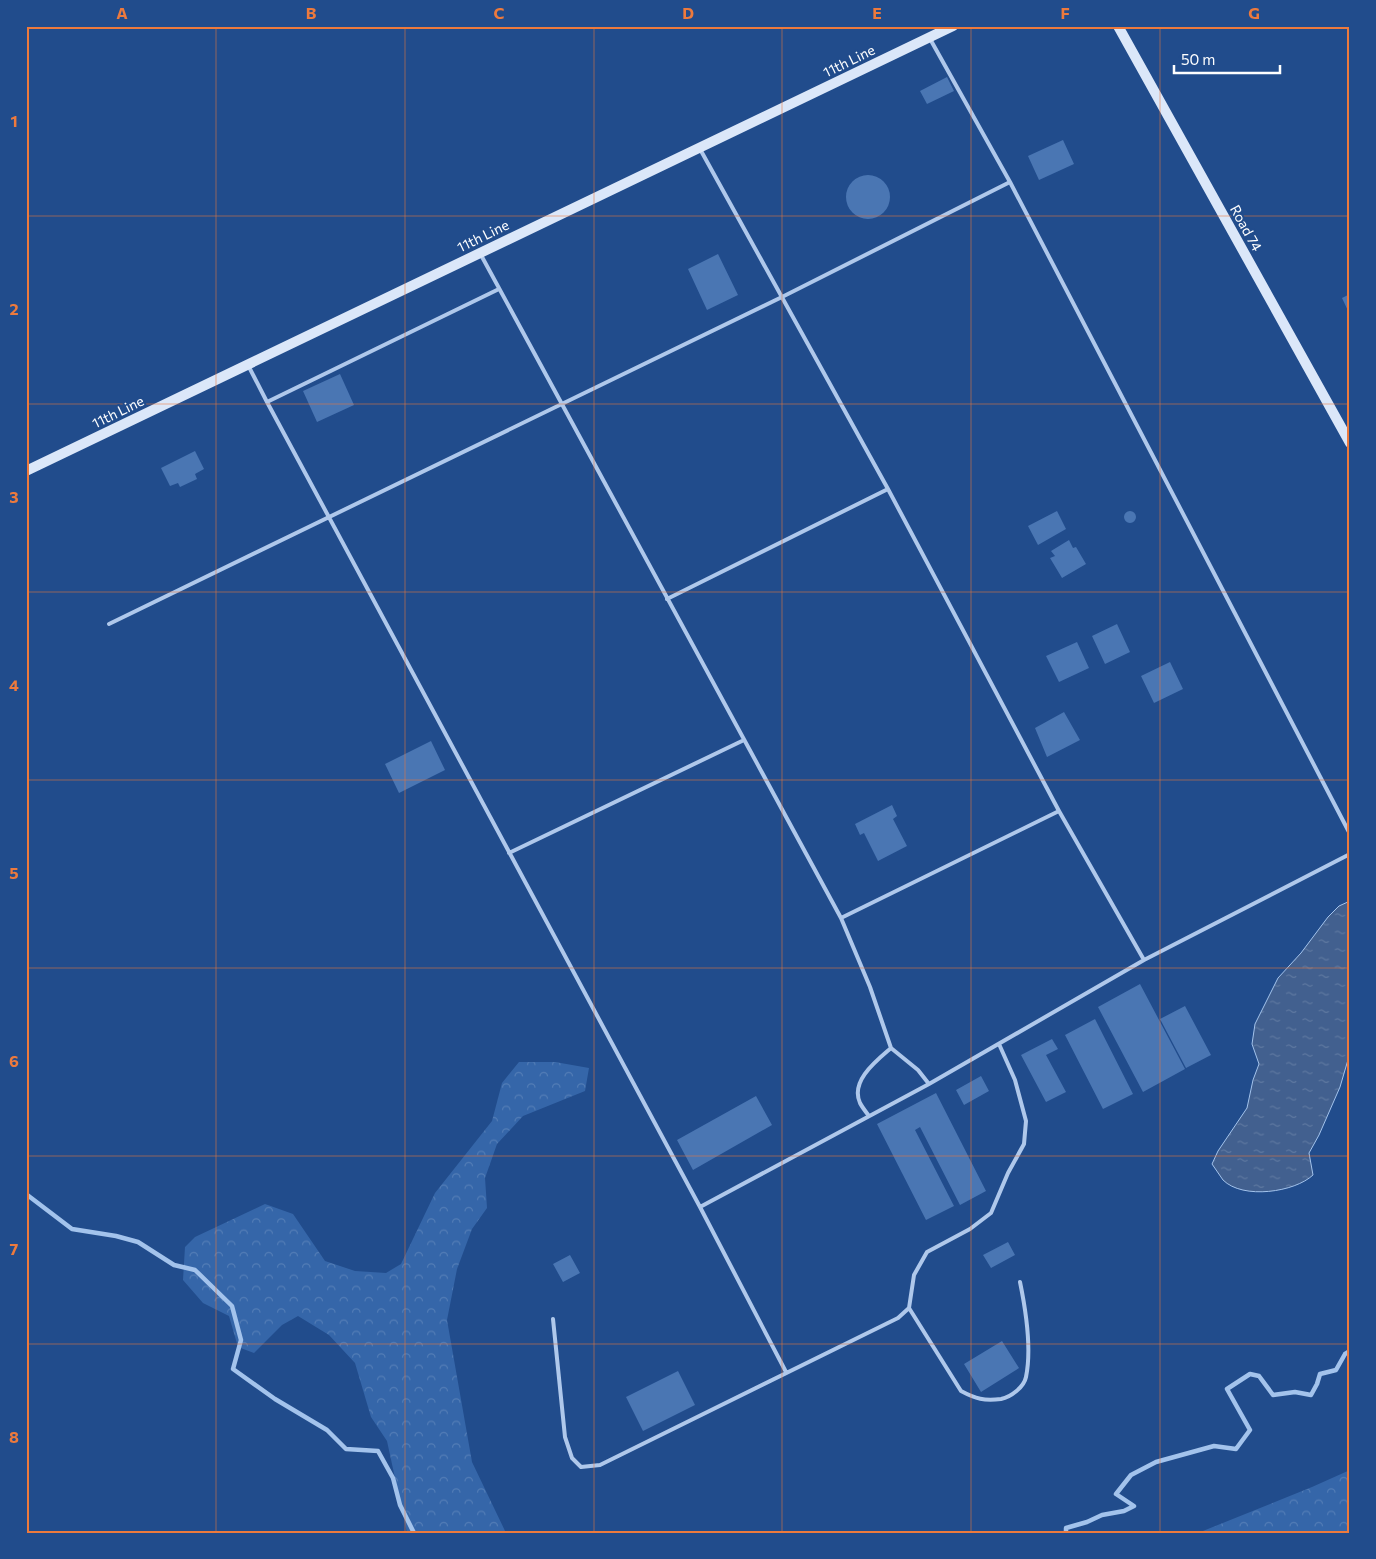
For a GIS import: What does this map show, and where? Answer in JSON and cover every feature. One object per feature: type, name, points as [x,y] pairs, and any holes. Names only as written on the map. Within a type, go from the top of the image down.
[{"type":"main road","name":"11th Line","points":[[26,471],[953,26]]},
{"type":"main road","name":"Road 74","points":[[1118,26],[1350,443]]},
{"type":"lane","points":[[929,37],[1010,182],[1350,834]]},
{"type":"lane","points":[[700,149],[888,489],[1059,811],[1144,960]]},
{"type":"lane","points":[[109,624],[782,297],[1010,182]]},
{"type":"lane","points":[[480,252],[841,918],[870,987],[891,1048],[918,1070],[929,1084]]},
{"type":"lane","points":[[267,402],[499,289]]},
{"type":"lane","points":[[248,365],[700,1207],[786,1372]]},
{"type":"lane","points":[[667,599],[888,489]]},
{"type":"lane","points":[[509,852],[744,740]]},
{"type":"lane","points":[[841,918],[1059,811]]},
{"type":"lane","points":[[700,1207],[929,1084],[1144,960],[1350,854]]},
{"type":"lane","points":[[553,1320],[565,1437],[572,1458],[581,1468],[600,1465],[898,1318],[909,1308],[914,1275],[927,1252],[970,1229],[991,1213],[1008,1173],[1024,1144],[1026,1121],[1015,1080],[999,1044]]},
{"type":"lane","points":[[869,1116],[859,1102],[858,1086],[870,1068],[891,1048]]},
{"type":"lane","points":[[909,1308],[961,1391],[975,1399],[991,1400],[1006,1398],[1017,1391],[1026,1379],[1027,1320],[1020,1282]]},
{"type":"green space","points":[[519,1062],[555,1062],[589,1068],[585,1091],[523,1116],[497,1144],[485,1178],[487,1208],[472,1229],[457,1269],[447,1320],[472,1462],[506,1533],[407,1533],[387,1441],[371,1417],[355,1363],[329,1335],[298,1316],[282,1325],[254,1353],[238,1347],[229,1316],[203,1303],[183,1280],[185,1247],[195,1237],[265,1204],[293,1214],[325,1261],[355,1271],[386,1273],[401,1264],[435,1193],[492,1121],[502,1083]]},
{"type":"green space","points":[[1350,1470],[1350,1533],[1198,1533],[1312,1487]]},
{"type":"water","points":[[1350,901],[1350,1053],[1340,1087],[1309,1153],[1313,1175],[1294,1186],[1269,1191],[1256,1192],[1232,1186],[1223,1180],[1212,1164],[1218,1151],[1247,1108],[1253,1080],[1259,1064],[1252,1044],[1255,1024],[1278,978],[1301,953],[1328,917],[1339,906]]},
{"type":"building","points":[[947,77],[954,91],[927,104],[920,91]]},
{"type":"building","points":[[1063,140],[1074,164],[1039,180],[1028,156]]},
{"type":"building","points":[[868,175],[880,179],[886,185],[890,197],[886,209],[880,215],[868,219],[856,215],[850,209],[846,197],[850,185],[856,179]]},
{"type":"building","points":[[718,254],[738,295],[707,310],[688,269]]},
{"type":"building","points":[[1350,294],[1350,315],[1342,298]]},
{"type":"building","points":[[340,374],[354,405],[317,422],[303,391]]},
{"type":"building","points":[[195,451],[204,469],[195,474],[197,479],[180,487],[178,483],[170,486],[161,468]]},
{"type":"building","points":[[1057,511],[1066,529],[1038,545],[1028,526]]},
{"type":"building","points":[[1128,511],[1132,511],[1136,517],[1132,523],[1128,523],[1124,519],[1124,515]]},
{"type":"building","points":[[1069,540],[1073,548],[1076,547],[1086,564],[1062,578],[1050,558],[1055,556],[1051,551]]},
{"type":"building","points":[[1117,624],[1130,652],[1105,664],[1092,636]]},
{"type":"building","points":[[1077,642],[1089,668],[1059,682],[1046,656]]},
{"type":"building","points":[[1170,662],[1183,689],[1154,703],[1141,676]]},
{"type":"building","points":[[1064,712],[1080,740],[1047,757],[1035,728]]},
{"type":"building","points":[[431,741],[445,770],[399,793],[385,764]]},
{"type":"building","points":[[892,805],[897,816],[893,819],[907,846],[878,861],[864,833],[860,835],[855,824]]},
{"type":"building","points":[[1140,984],[1185,1069],[1143,1092],[1098,1007]]},
{"type":"building","points":[[1185,1006],[1211,1055],[1186,1068],[1160,1019]]},
{"type":"building","points":[[1095,1019],[1133,1094],[1103,1109],[1065,1035]]},
{"type":"building","points":[[1052,1039],[1058,1049],[1046,1055],[1066,1092],[1046,1102],[1021,1055]]},
{"type":"building","points":[[981,1076],[989,1091],[964,1105],[956,1090]]},
{"type":"building","points":[[936,1093],[986,1191],[960,1205],[920,1127],[915,1130],[954,1206],[926,1220],[877,1124]]},
{"type":"building","points":[[756,1096],[772,1125],[693,1170],[677,1140]]},
{"type":"building","points":[[1008,1242],[1015,1255],[991,1268],[983,1255]]},
{"type":"building","points":[[570,1255],[580,1273],[563,1282],[553,1264]]},
{"type":"building","points":[[1002,1341],[1019,1368],[981,1392],[964,1364]]},
{"type":"building","points":[[678,1371],[695,1405],[643,1431],[626,1397]]},
{"type":"waterway","points":[[26,1194],[72,1229],[116,1236],[138,1242],[174,1265],[195,1270],[232,1306],[241,1340],[233,1369],[275,1399],[327,1430],[346,1449],[378,1451],[393,1478],[400,1505],[414,1533]]},
{"type":"waterway","points":[[1066,1533],[1066,1528],[1102,1515],[1124,1511],[1134,1506],[1116,1494],[1131,1475],[1156,1462],[1214,1446],[1236,1449],[1250,1430],[1227,1389],[1250,1374],[1259,1376],[1273,1395],[1295,1392],[1311,1395],[1320,1374],[1336,1370],[1345,1354],[1350,1351]]}]
